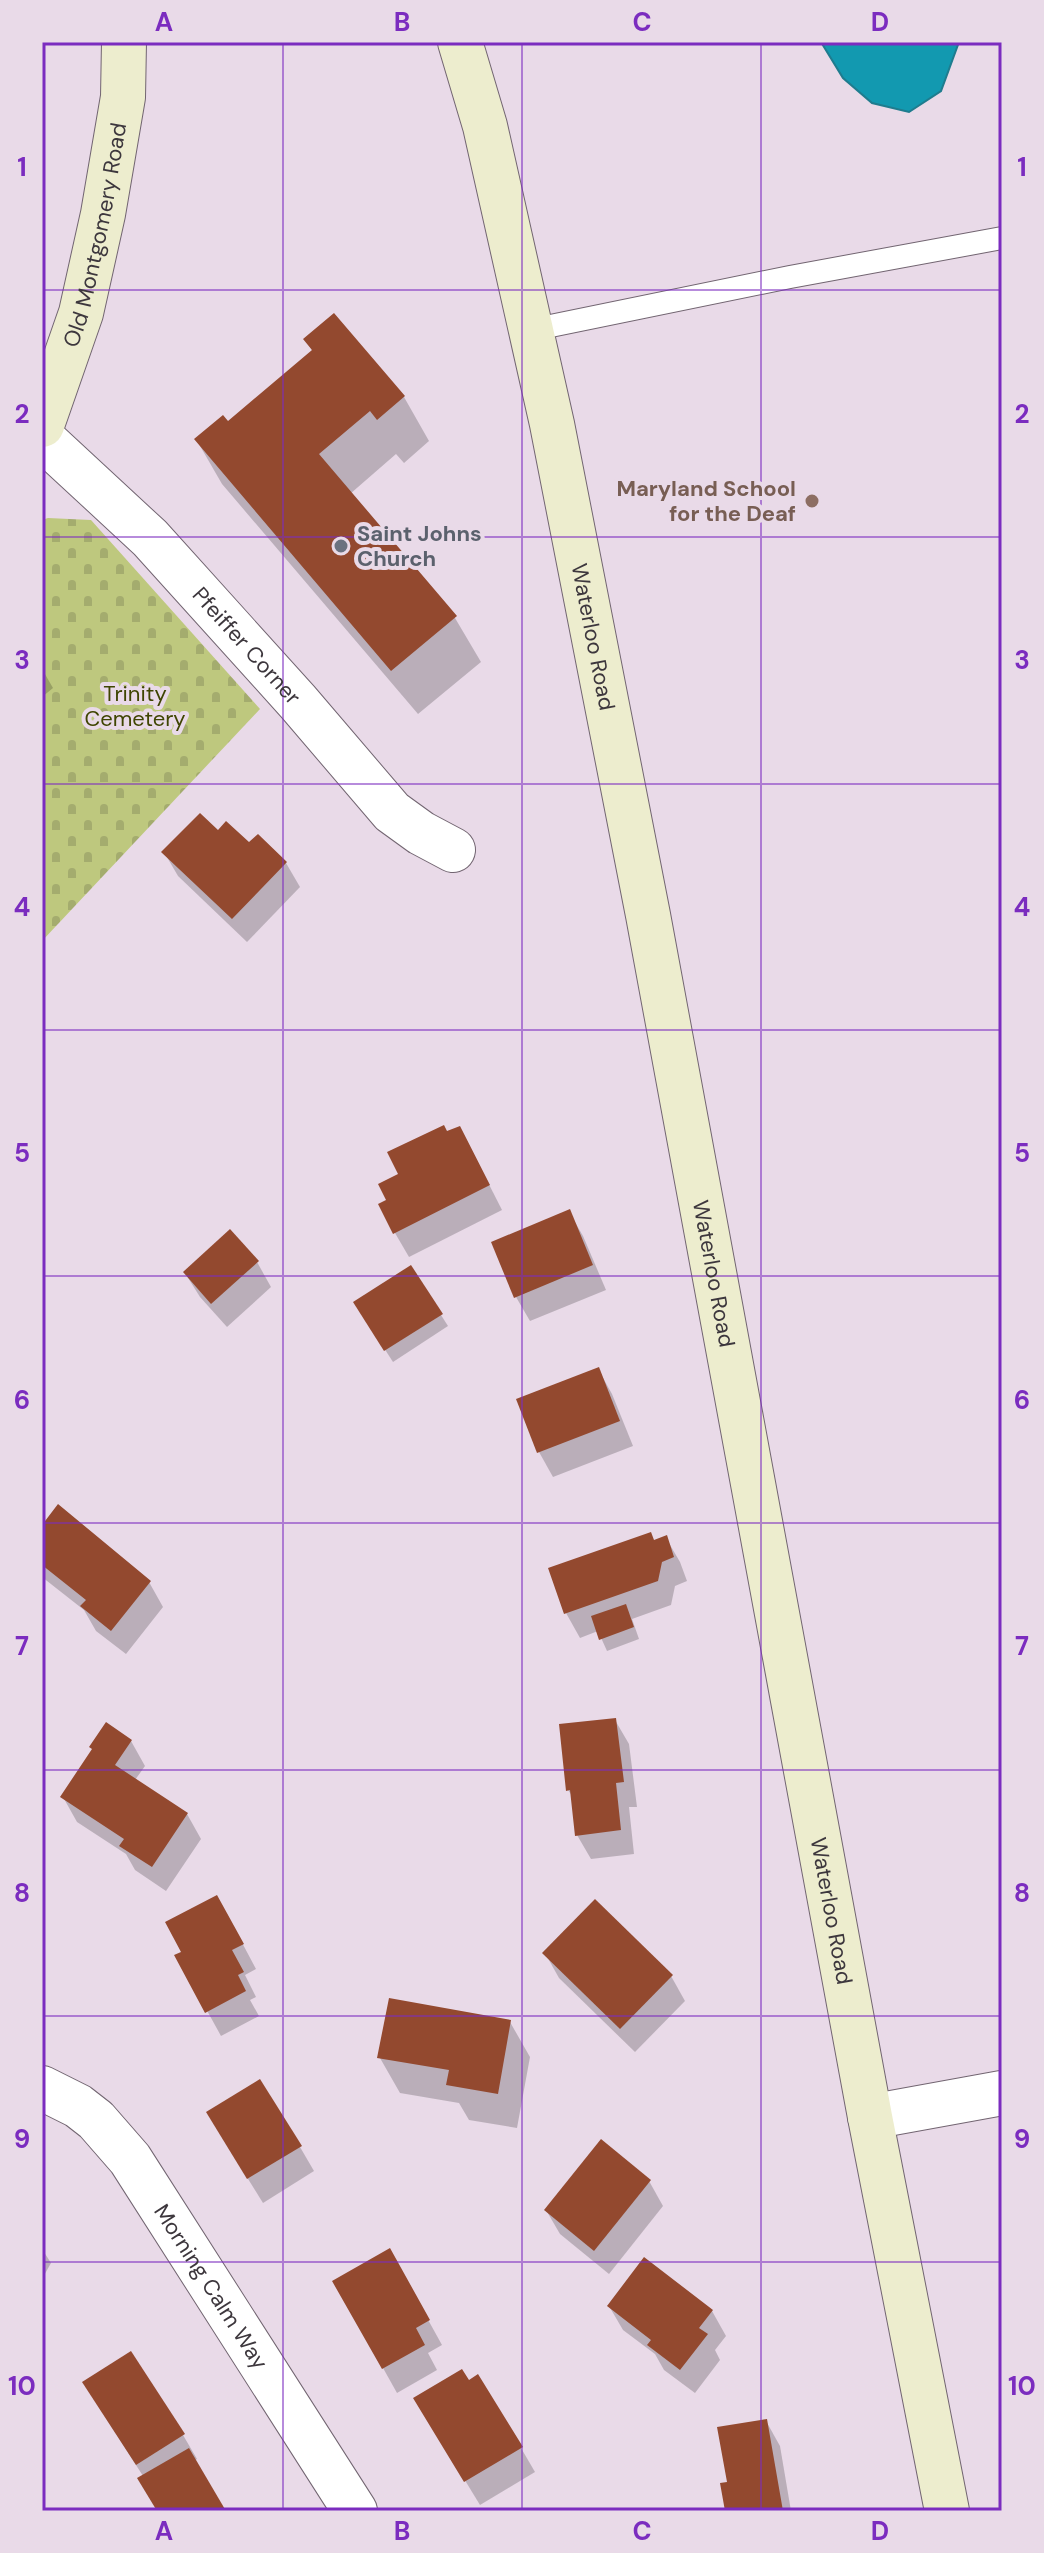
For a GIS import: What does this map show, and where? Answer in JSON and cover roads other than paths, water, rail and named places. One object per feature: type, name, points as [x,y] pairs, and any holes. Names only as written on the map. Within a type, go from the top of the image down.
[{"type":"main road","name":"Old Montgomery Road","points":[[42,425],[81,313],[103,214],[123,97],[124,42]]},
{"type":"main road","name":"Waterloo Road","points":[[460,42],[485,126],[552,424],[648,915],[870,2117],[947,2511]]},
{"type":"street","name":"Pfeiffer Corner","points":[[42,438],[150,538],[392,812],[421,833],[453,850]]},
{"type":"street","name":"Morning Calm Way","points":[[42,2088],[78,2106],[96,2120],[130,2159],[355,2511]]},
{"type":"street","points":[[870,2117],[1002,2093]]},
{"type":"lane","points":[[531,330],[1002,238]]},
{"type":"water","points":[[821,42],[959,42],[941,91],[909,112],[872,103],[843,78]]},
{"type":"place","name":"Maryland School for the Deaf","points":[[812,501]]},
{"type":"place","name":"Saint Johns Church","points":[[341,546]]},
{"type":"park label","name":"Trinity Cemetery","points":[[135,706]]}]
